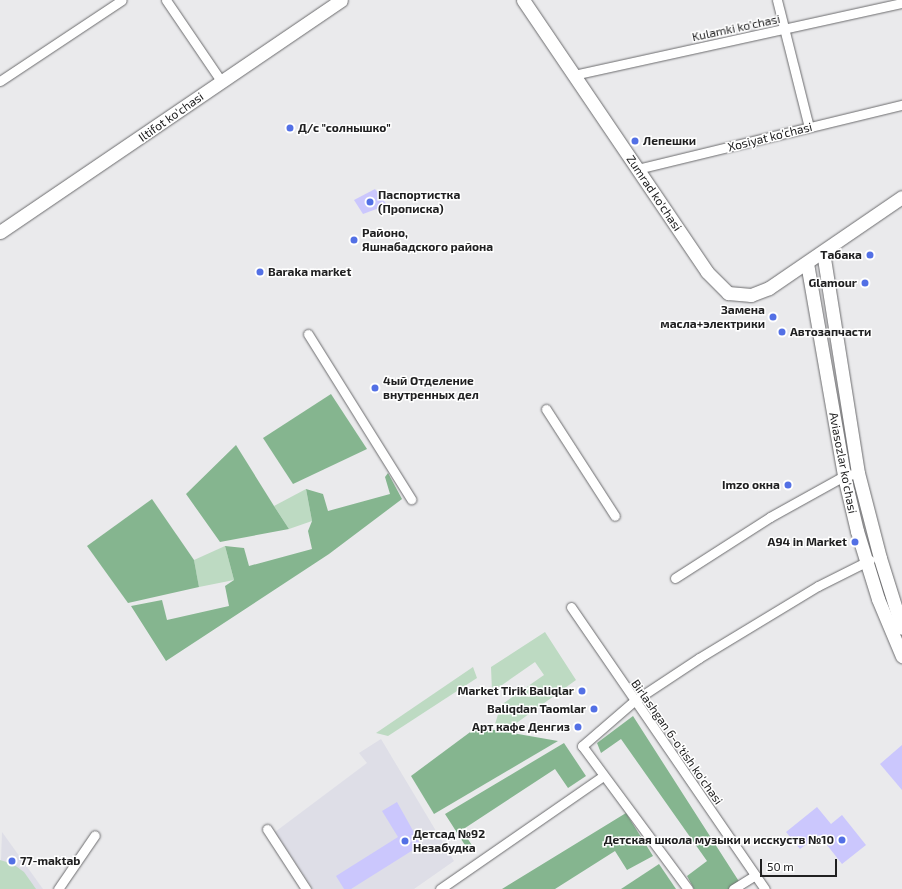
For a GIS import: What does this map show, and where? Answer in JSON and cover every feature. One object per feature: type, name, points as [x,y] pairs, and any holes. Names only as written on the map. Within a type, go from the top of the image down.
[{"type":"main road","name":"Iltifot ko'chasi","points":[[0,232],[341,0]]},
{"type":"main road","name":"Zumrad ko'chasi","points":[[523,0],[707,272],[728,293],[740,296],[757,294],[823,252]]},
{"type":"main road","points":[[823,252],[902,197]]},
{"type":"main road","name":"Aviasozlar ko'chasi","points":[[823,252],[858,473],[880,558],[902,628]]},
{"type":"main road","name":"Aviasozlar ko'chasi","points":[[806,263],[844,476],[866,561],[902,656]]},
{"type":"street","points":[[0,82],[122,0]]},
{"type":"street","points":[[166,0],[221,81]]},
{"type":"street","points":[[777,0],[810,127]]},
{"type":"street","name":"Kulamki ko'chasi","points":[[574,75],[902,3]]},
{"type":"street","name":"Xosiyat ko'chasi","points":[[637,169],[902,105]]},
{"type":"street","points":[[308,334],[411,499]]},
{"type":"street","points":[[546,408],[615,516]]},
{"type":"street","points":[[675,578],[770,517],[844,476],[858,473]]},
{"type":"street","points":[[688,889],[582,746],[634,700],[818,586],[866,561],[880,558]]},
{"type":"street","name":"Birlashgan 6-o'tish ko'chasi","points":[[571,607],[765,889]]},
{"type":"street","points":[[440,889],[603,776]]},
{"type":"street","points":[[267,829],[306,889]]},
{"type":"street","points":[[58,889],[95,835]]},
{"type":"street","points":[[733,889],[755,875]]},
{"type":"shaded area","points":[[381,739],[454,861],[414,889],[313,889],[275,832],[367,763],[359,753]]},
{"type":"shaded area","name":"77-maktab","points":[[2,832],[43,889],[0,889]]},
{"type":"green space","points":[[331,394],[367,449],[293,484],[263,438]]},
{"type":"green space","points":[[236,445],[289,529],[220,542],[186,494]]},
{"type":"green space","points":[[388,473],[402,499],[329,554],[166,661],[131,606],[162,600],[167,620],[229,606],[225,586],[234,580],[225,546],[244,548],[249,566],[312,549],[308,531],[312,521],[306,489],[323,494],[328,511],[390,494],[385,477]]},
{"type":"green space","points":[[306,489],[312,521],[289,529],[274,506]]},
{"type":"green space","points":[[152,499],[194,560],[199,587],[128,603],[87,546]]},
{"type":"green space","points":[[225,546],[234,580],[199,587],[194,560]]},
{"type":"green space","points":[[545,632],[576,680],[511,727],[495,724],[501,705],[544,675],[535,662],[492,692],[491,667]]},
{"type":"green space","points":[[473,667],[477,678],[388,736],[376,733]]},
{"type":"green space","points":[[633,716],[740,883],[731,889],[694,889],[687,876],[707,861],[621,739],[601,753],[597,743]]},
{"type":"green space","points":[[477,727],[558,741],[434,814],[411,776]]},
{"type":"green space","points":[[564,743],[586,776],[568,788],[555,769],[462,830],[475,850],[470,853],[445,814]]},
{"type":"green space","points":[[626,813],[653,856],[627,870],[615,851],[555,889],[502,889]]},
{"type":"green space","points":[[0,860],[13,864],[24,872],[36,889],[0,889]]},
{"type":"green space","points":[[659,864],[676,889],[621,889]]},
{"type":"building","name":"Паспортистка (Прописка)","points":[[375,189],[387,205],[363,214],[354,200]]},
{"type":"building","points":[[902,745],[902,790],[880,764]]},
{"type":"building","name":"Детсад №92 Незабудка","points":[[397,802],[421,845],[351,889],[344,889],[336,876],[398,837],[382,811]]},
{"type":"building","name":"Детская школа музыки и исскуств №10","points":[[817,807],[831,824],[842,815],[866,845],[842,864],[819,835],[800,849],[786,832]]},
{"type":"place","name":"Д/с \"солнышко\"","points":[[290,128]]},
{"type":"place","name":"Лепешки","points":[[635,141]]},
{"type":"place","name":"Паспортистка (Прописка)","points":[[370,202]]},
{"type":"place","name":"Районо, Яшнабадского района","points":[[354,240]]},
{"type":"place","name":"Табака","points":[[870,255]]},
{"type":"place","name":"Baraka market","points":[[260,272]]},
{"type":"place","name":"Glamour","points":[[865,283]]},
{"type":"place","name":"Замена масла+электрики","points":[[773,317]]},
{"type":"place","name":"Автозапчасти","points":[[782,332]]},
{"type":"place","name":"4ый Отделение внутренных дел","points":[[375,388]]},
{"type":"place","name":"Imzo окна","points":[[788,485]]},
{"type":"place","name":"A94 in Market","points":[[855,542]]},
{"type":"place","name":"Market Tirik Baliqlar","points":[[582,691]]},
{"type":"place","name":"Baliqdan Taomlar","points":[[594,709]]},
{"type":"place","name":"Арт кафе Денгиз","points":[[578,727]]},
{"type":"place","name":"Детская школа музыки и исскуств №10","points":[[842,840]]},
{"type":"place","name":"Детсад №92 Незабудка","points":[[405,841]]},
{"type":"place","name":"77-maktab","points":[[12,861]]}]
